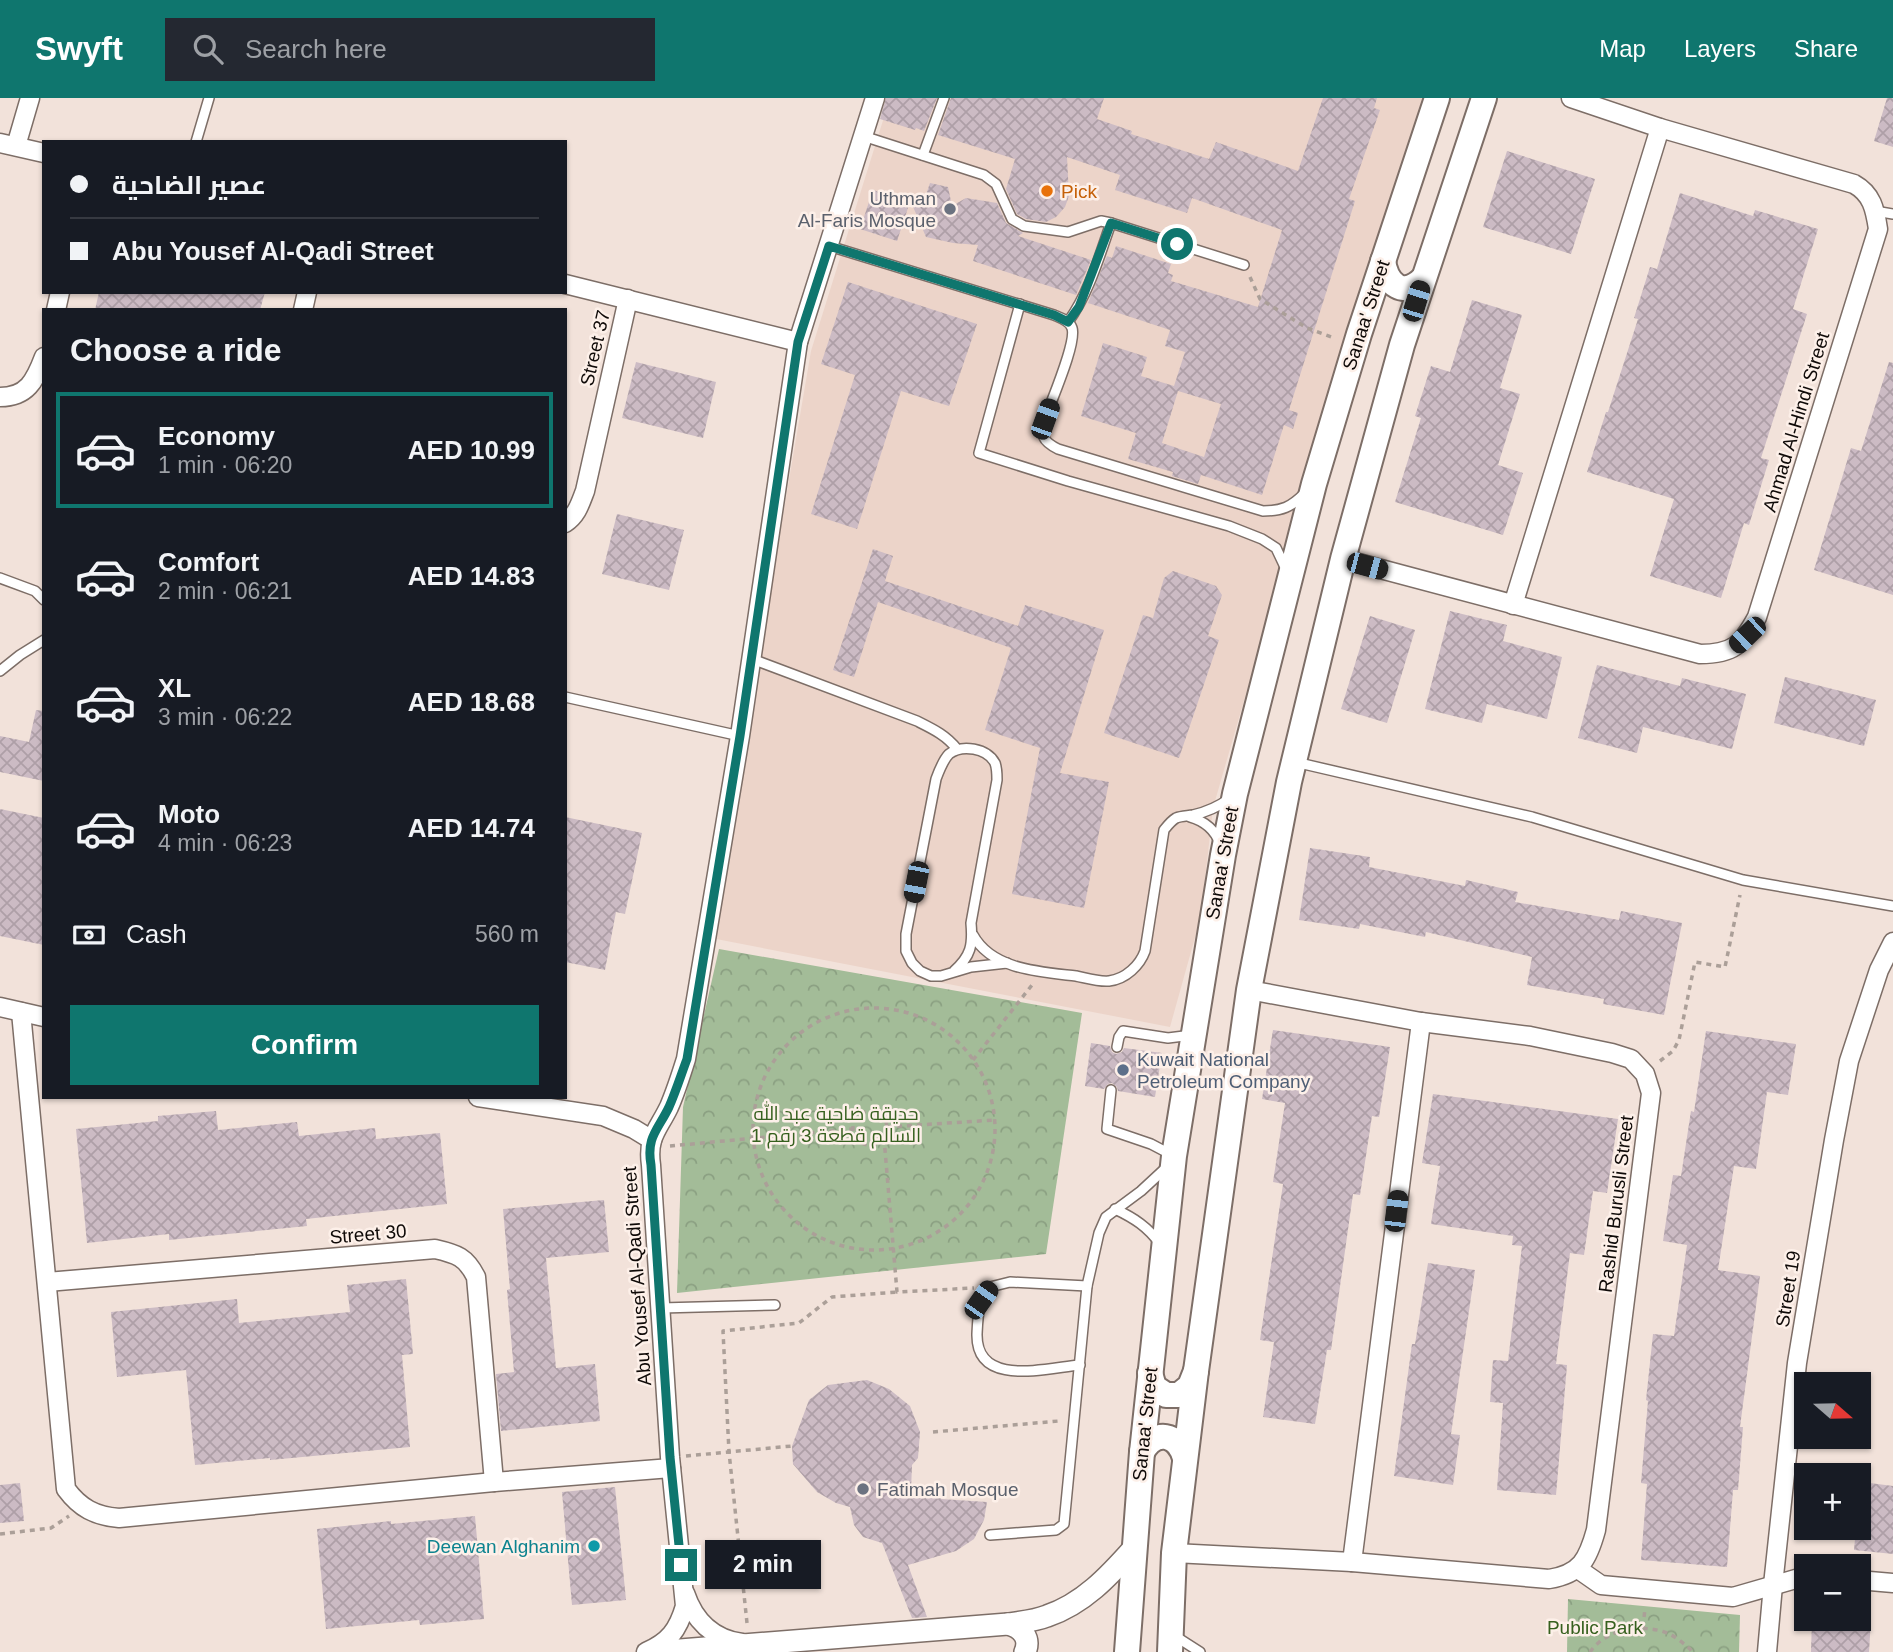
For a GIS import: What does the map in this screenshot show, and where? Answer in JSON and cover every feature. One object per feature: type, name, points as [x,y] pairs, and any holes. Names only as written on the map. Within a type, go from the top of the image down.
[{"type":"main road","name":"Sanaa' Street","points":[[1127,1652],[1142,1452],[1174,1159],[1235,794],[1314,484],[1357,340],[1437,98]]},
{"type":"main road","points":[[1170,1642],[1174,1553],[1196,1371],[1250,990],[1294,762],[1343,559],[1402,345],[1484,98]]},
{"type":"main road","points":[[1383,261],[1385,272],[1397,287],[1416,286],[1423,279]]},
{"type":"main road","points":[[1357,340],[1367,327],[1382,324],[1396,334],[1402,345]]},
{"type":"main road","points":[[1150,1373],[1154,1387],[1166,1395],[1180,1395],[1190,1386],[1196,1371]]},
{"type":"main road","points":[[1142,1452],[1147,1444],[1156,1438],[1166,1437],[1182,1448],[1185,1458]]},
{"type":"street","points":[[30,98],[8,144],[42,152]]},
{"type":"street","points":[[652,1140],[672,1100],[687,1059],[752,659],[798,342],[875,98]]},
{"type":"street","points":[[1571,98],[1660,128],[1854,184],[1871,198],[1875,211]]},
{"type":"street","points":[[1513,605],[1660,128]]},
{"type":"street","name":"Ahmad Al-Hindi Street","points":[[1343,559],[1700,654],[1718,654],[1735,647],[1747,635],[1757,617],[1878,229],[1875,211]]},
{"type":"street","points":[[567,284],[798,342]]},
{"type":"street","name":"Street 37","points":[[567,522],[580,507],[585,491],[628,299]]},
{"type":"street","points":[[0,397],[14,397],[25,390],[36,377],[42,362]]},
{"type":"street","name":"Street 19","points":[[1767,1652],[1797,1363],[1834,1140],[1849,1061],[1879,970],[1893,943]]},
{"type":"street","points":[[1250,990],[1421,1022],[1530,1036],[1612,1053],[1631,1059],[1645,1074]]},
{"type":"street","points":[[0,1007],[42,1017]]},
{"type":"street","points":[[21,1012],[66,1489],[82,1507],[105,1517],[119,1518],[671,1462]]},
{"type":"street","points":[[1352,1562],[1421,1022]]},
{"type":"street","name":"Rashid Burusli Street","points":[[1578,1569],[1590,1551],[1596,1530],[1651,1093],[1645,1074]]},
{"type":"street","name":"Abu Yousef Al-Qadi Street","points":[[491,1099],[603,1116],[652,1140],[649,1150],[671,1462],[685,1606],[680,1622],[671,1636],[659,1647],[646,1652]]},
{"type":"street","name":"Street 30","points":[[47,1282],[435,1249],[451,1252],[463,1258],[476,1278],[494,1482]]},
{"type":"street","points":[[654,1652],[1008,1624],[1046,1617],[1082,1598],[1110,1575],[1133,1549]]},
{"type":"street","points":[[1174,1553],[1352,1562],[1549,1579],[1578,1569],[1601,1585],[1733,1597],[1794,1579]]},
{"type":"street","points":[[1871,1581],[1893,1583]]},
{"type":"street","name":"Abu Yousef Al-Qadi Street","points":[[684,1589],[700,1622],[714,1634],[749,1644]]},
{"type":"street","points":[[1008,1624],[1017,1626],[1023,1632],[1027,1639],[1025,1652]]},
{"type":"lane","points":[[196,140],[209,98]]},
{"type":"lane","points":[[923,155],[944,98]]},
{"type":"lane","points":[[863,136],[984,175],[996,184],[1012,219],[1024,226],[1068,232],[1101,221],[1244,265]]},
{"type":"lane","points":[[1875,211],[1893,214]]},
{"type":"lane","points":[[1068,322],[1079,307],[1111,223]]},
{"type":"lane","points":[[829,246],[1020,304],[1068,322],[1072,328],[1073,342],[1042,432],[1046,443],[1058,449],[1263,511],[1276,511],[1287,507],[1314,484]]},
{"type":"lane","points":[[1020,304],[979,453],[1229,526],[1262,539],[1276,548],[1284,562],[1288,579]]},
{"type":"lane","points":[[0,578],[35,591],[42,598]]},
{"type":"lane","points":[[0,671],[42,641]]},
{"type":"lane","points":[[752,659],[917,721],[949,738],[957,749]]},
{"type":"lane","points":[[567,697],[740,736]]},
{"type":"lane","points":[[954,971],[968,954],[971,923],[997,780],[996,765],[991,758],[970,748],[957,749],[946,756],[936,779],[906,934],[906,951],[912,963],[931,976],[942,976],[986,964],[1007,963]]},
{"type":"lane","points":[[1294,762],[1532,817],[1743,880],[1893,906]]},
{"type":"lane","points":[[972,934],[978,945],[990,955],[1007,963],[1043,972],[1110,981],[1130,972],[1146,951],[1164,830],[1179,816],[1213,808],[1235,794]]},
{"type":"lane","points":[[1188,816],[1200,820],[1210,828],[1217,837],[1223,855]]},
{"type":"lane","points":[[1117,1047],[1123,1031],[1168,1038],[1194,1034]]},
{"type":"lane","points":[[990,1535],[1056,1530],[1064,1524],[1087,1286],[1099,1233],[1106,1217],[1142,1191],[1174,1159],[1151,1144],[1107,1129],[1111,1090]]},
{"type":"lane","points":[[1115,1209],[1134,1218],[1151,1231],[1164,1248]]},
{"type":"lane","points":[[1080,1365],[1025,1371],[993,1367],[984,1360],[977,1343],[978,1322],[981,1300],[990,1287],[1010,1282],[1087,1286]]},
{"type":"lane","points":[[661,1308],[775,1305]]},
{"type":"lane","points":[[1170,1642],[1200,1652]]},
{"type":"path","points":[[1244,265],[1260,299],[1307,328],[1357,340]]},
{"type":"path","points":[[1645,1074],[1673,1051],[1679,1040],[1695,962],[1725,967],[1743,880]]},
{"type":"path","points":[[973,1060],[1043,972]]},
{"type":"path","points":[[887,1007],[928,1019],[961,1044],[973,1060],[985,1079],[995,1120],[990,1163],[972,1201],[941,1230],[903,1247],[860,1250],[820,1239],[786,1214],[762,1178],[752,1137],[757,1095],[776,1057],[806,1027],[845,1010],[887,1007]]},
{"type":"path","points":[[884,1138],[876,1145],[865,1145],[856,1139],[852,1129],[855,1119],[864,1112],[874,1111],[883,1117],[887,1127],[884,1138],[897,1292]]},
{"type":"path","points":[[887,1127],[995,1120]]},
{"type":"path","points":[[652,1140],[658,1147],[852,1129]]},
{"type":"path","points":[[749,1644],[729,1452],[723,1331],[799,1323],[832,1297],[990,1287]]},
{"type":"path","points":[[933,1433],[1074,1420]]},
{"type":"path","points":[[671,1462],[729,1452],[792,1446]]},
{"type":"path","points":[[0,1534],[51,1528],[82,1507]]},
{"type":"path","points":[[1590,1652],[1594,1646],[1616,1632],[1643,1627],[1668,1633],[1692,1652]]},
{"type":"shaded area","points":[[890,98],[1431,98],[1284,562],[1213,808],[1201,916],[1170,1027],[711,938],[811,351]]},
{"type":"green space","name":"حديقة ضاحية عبد الله السالم قطعة 3 رقم 1","points":[[719,949],[1082,1013],[1046,1254],[677,1293],[683,1107]]},
{"type":"green space","name":"Public Park","points":[[1568,1599],[1740,1615],[1739,1652],[1567,1652]]},
{"type":"building","points":[[886,98],[937,98],[924,131],[880,119]]},
{"type":"building","points":[[951,98],[1104,98],[1097,119],[1132,131],[1131,134],[1209,159],[1216,142],[1298,171],[1323,98],[1377,98],[1374,108],[1380,110],[1349,199],[1355,201],[1289,410],[1298,413],[1293,429],[1284,425],[1262,495],[1201,475],[1198,484],[1172,476],[1173,472],[1128,459],[1136,433],[1081,416],[1103,343],[1147,357],[1141,376],[1174,386],[1185,352],[1165,346],[1170,330],[1088,303],[1107,256],[1112,258],[1116,246],[1171,264],[1168,273],[1173,275],[1171,281],[1258,307],[1282,230],[1192,198],[1187,213],[1115,190],[1120,175],[1067,157],[1069,196],[1065,207],[1056,217],[1046,222],[1026,219],[1017,214],[1006,189],[1015,159],[938,135]],"holes":[[[1178,391],[1221,404],[1204,457],[1162,443]]]},
{"type":"building","points":[[1887,98],[1893,98],[1893,147],[1874,141]]},
{"type":"building","points":[[1507,151],[1595,179],[1571,254],[1483,227]]},
{"type":"building","points":[[930,183],[948,187],[952,206],[966,198],[997,203],[1006,223],[1023,233],[1018,236],[1091,260],[1076,295],[973,261],[978,245],[926,237],[911,202],[922,206]]},
{"type":"building","points":[[873,190],[910,202],[897,241],[860,229]]},
{"type":"building","points":[[1680,193],[1753,216],[1755,210],[1818,229],[1793,309],[1807,314],[1761,458],[1769,460],[1749,525],[1744,523],[1721,598],[1650,576],[1674,499],[1587,472],[1638,319],[1634,318],[1650,267],[1657,269]]},
{"type":"building","points":[[848,282],[977,324],[949,406],[901,391],[857,529],[811,514],[855,375],[821,364]]},
{"type":"building","points":[[99,294],[264,294],[261,308],[95,308]]},
{"type":"building","points":[[1472,300],[1522,315],[1500,388],[1520,394],[1498,465],[1523,473],[1503,535],[1395,502],[1421,418],[1415,416],[1431,366],[1450,372]]},
{"type":"building","points":[[636,362],[716,382],[703,438],[622,418]]},
{"type":"building","points":[[1889,362],[1893,363],[1893,595],[1814,570],[1851,448],[1861,451]]},
{"type":"building","points":[[617,514],[684,530],[669,590],[602,574]]},
{"type":"building","points":[[873,549],[893,556],[885,581],[1018,626],[1025,605],[1104,630],[1060,773],[1109,782],[1084,908],[1012,894],[1040,748],[985,730],[1011,648],[878,602],[854,677],[833,670]]},
{"type":"building","points":[[1173,571],[1216,586],[1222,595],[1208,636],[1219,640],[1179,758],[1104,733],[1143,615],[1153,618],[1164,578]]},
{"type":"building","points":[[1450,611],[1507,625],[1503,641],[1562,657],[1547,719],[1487,704],[1482,723],[1425,709]]},
{"type":"building","points":[[1370,616],[1415,630],[1387,723],[1341,709]]},
{"type":"building","points":[[1597,665],[1680,686],[1682,678],[1746,694],[1732,749],[1643,727],[1637,753],[1578,738]]},
{"type":"building","points":[[1785,677],[1876,700],[1864,746],[1774,723]]},
{"type":"building","points":[[36,710],[42,711],[42,781],[0,772],[0,736],[29,742]]},
{"type":"building","points":[[0,809],[42,818],[42,945],[0,936]]},
{"type":"building","points":[[567,817],[642,833],[625,914],[616,912],[605,970],[567,962]]},
{"type":"building","points":[[1310,848],[1370,857],[1369,867],[1465,886],[1466,880],[1518,892],[1515,902],[1619,920],[1621,911],[1682,923],[1664,1015],[1603,1004],[1604,999],[1527,985],[1532,957],[1426,932],[1425,937],[1360,924],[1359,929],[1299,920]]},
{"type":"building","points":[[1273,1030],[1390,1047],[1379,1117],[1372,1116],[1360,1195],[1353,1194],[1331,1350],[1327,1350],[1315,1424],[1263,1417],[1274,1342],[1260,1340],[1283,1184],[1273,1182],[1285,1103],[1262,1099]]},
{"type":"building","points":[[1706,1031],[1796,1044],[1788,1095],[1767,1092],[1756,1169],[1734,1166],[1718,1270],[1760,1276],[1740,1427],[1743,1427],[1738,1490],[1733,1490],[1727,1567],[1641,1560],[1647,1484],[1641,1483],[1653,1334],[1674,1336],[1687,1245],[1663,1241],[1673,1175],[1681,1176]]},
{"type":"building","name":"Kuwait National Petroleum Company","points":[[1091,1043],[1110,1046],[1116,1054],[1124,1048],[1162,1053],[1155,1097],[1118,1091],[1112,1083],[1104,1089],[1085,1086]]},
{"type":"building","points":[[1433,1094],[1618,1119],[1607,1193],[1593,1191],[1584,1255],[1570,1253],[1556,1364],[1567,1365],[1556,1495],[1497,1490],[1503,1403],[1490,1402],[1493,1360],[1508,1361],[1522,1246],[1512,1245],[1513,1236],[1431,1224],[1440,1166],[1422,1163]]},
{"type":"building","points":[[216,1111],[218,1130],[297,1122],[299,1136],[375,1128],[376,1139],[440,1133],[447,1204],[306,1219],[307,1226],[169,1240],[169,1234],[87,1243],[76,1129],[158,1121],[158,1116]]},
{"type":"building","points":[[604,1200],[609,1252],[546,1258],[556,1368],[595,1364],[600,1421],[501,1431],[496,1374],[514,1372],[503,1209]]},
{"type":"building","points":[[1428,1263],[1475,1270],[1451,1434],[1460,1435],[1453,1485],[1394,1476],[1412,1344],[1415,1344]]},
{"type":"building","points":[[406,1279],[413,1354],[402,1355],[410,1447],[195,1465],[186,1370],[117,1377],[111,1312],[237,1299],[239,1323],[350,1312],[347,1285]]},
{"type":"building","name":"Fatimah Mosque","points":[[867,1380],[889,1389],[910,1406],[920,1432],[918,1458],[912,1465],[911,1491],[938,1493],[941,1499],[987,1502],[984,1520],[974,1539],[956,1551],[908,1565],[927,1617],[912,1618],[882,1543],[863,1537],[854,1525],[850,1507],[836,1503],[817,1492],[793,1464],[792,1446],[809,1400],[828,1385]]},
{"type":"building","points":[[20,1483],[24,1521],[0,1523],[0,1485]]},
{"type":"building","points":[[1871,1483],[1893,1486],[1893,1554],[1854,1550],[1855,1540],[1871,1540]]},
{"type":"building","name":"Deewan Alghanim","points":[[615,1487],[626,1600],[572,1605],[562,1492]]},
{"type":"building","points":[[475,1516],[484,1619],[420,1625],[419,1620],[326,1629],[317,1529]]},
{"type":"building","points":[[1812,1631],[1870,1631],[1869,1652],[1811,1652]]},
{"type":"place","name":"Pick","points":[[1047,191]]},
{"type":"place","name":"Uthman Al-Faris Mosque","points":[[950,209]]},
{"type":"place","name":"Kuwait National Petroleum Company","points":[[1123,1070]]},
{"type":"place","name":"Fatimah Mosque","points":[[863,1489]]},
{"type":"place","name":"Deewan Alghanim","points":[[594,1546]]},
{"type":"route","points":[[681,1565],[670,1457],[649,1150],[687,1059],[740,736],[798,342],[829,246],[1054,315],[1068,322],[1079,307],[1088,287],[1111,223],[1177,244]]}]
